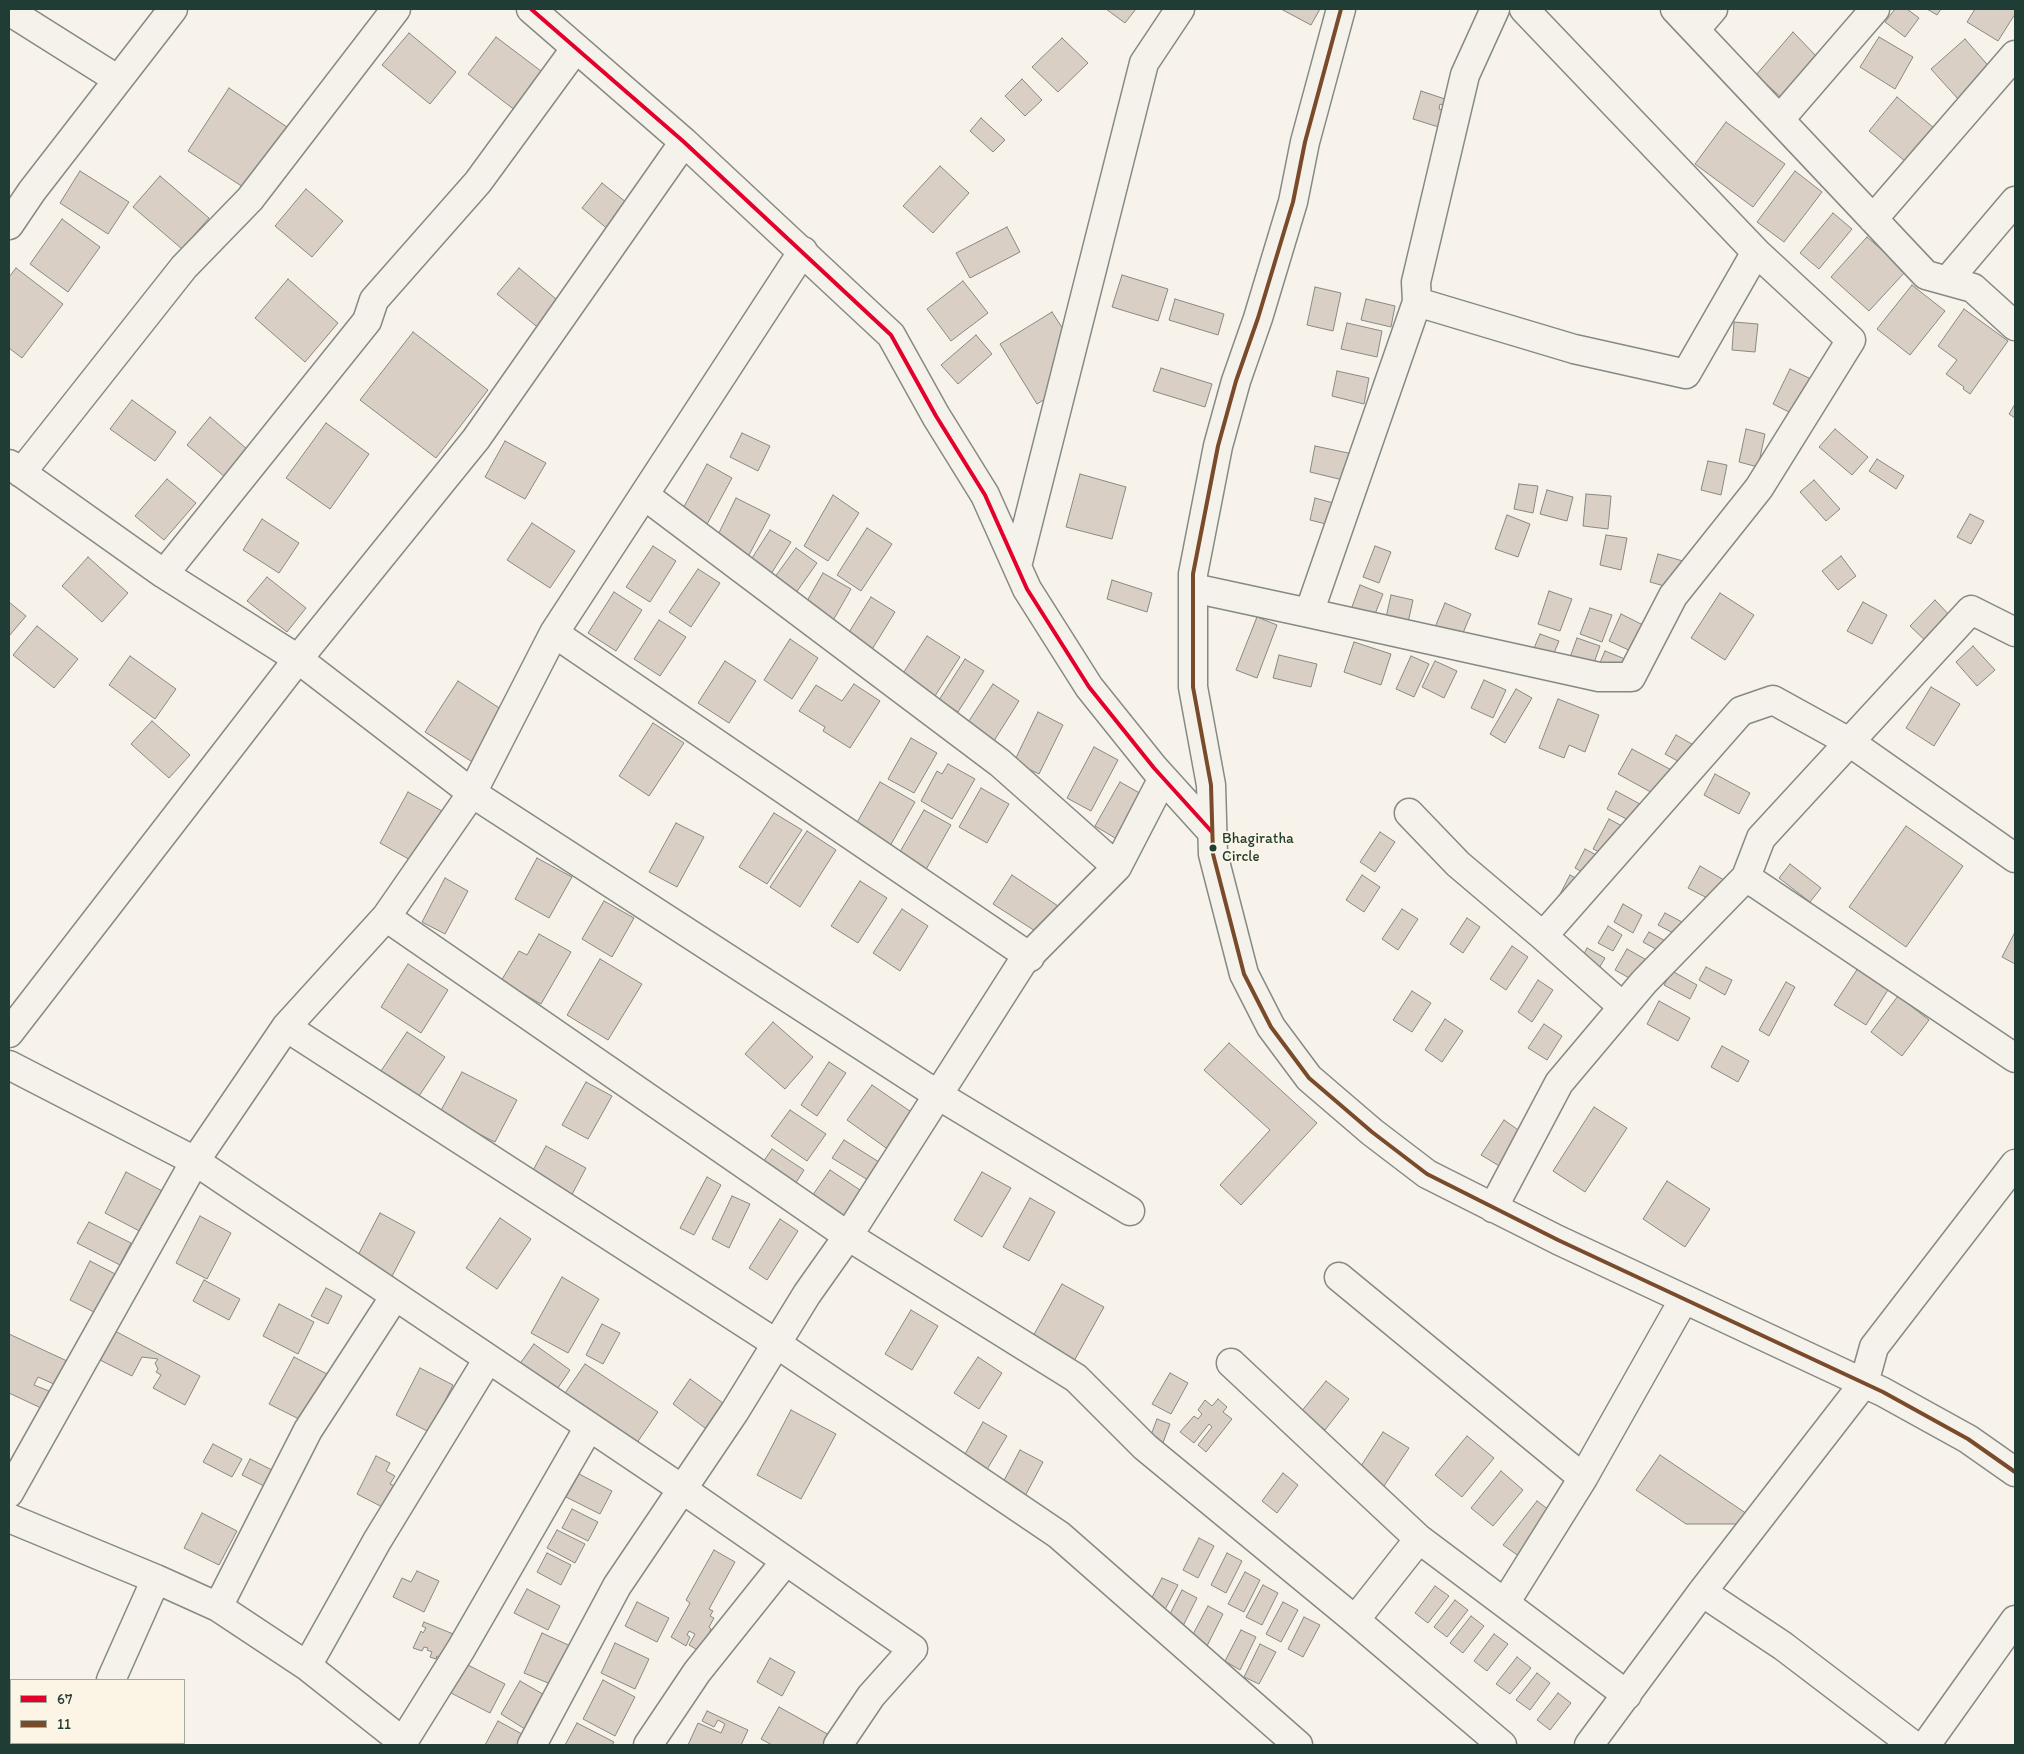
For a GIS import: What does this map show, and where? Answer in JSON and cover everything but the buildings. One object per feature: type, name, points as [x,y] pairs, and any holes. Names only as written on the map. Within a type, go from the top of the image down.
[{"type":"street","points":[[9,225],[117,79],[172,9]]},
{"type":"street","points":[[396,9],[250,199],[184,267],[15,468],[164,574],[298,659],[472,793],[938,1095],[1130,1211]]},
{"type":"street","points":[[531,9],[684,142],[891,335],[936,416],[986,495],[1027,589],[1089,687],[1163,778],[1212,832]]},
{"type":"street","points":[[1017,566],[1144,63],[1180,9]]},
{"type":"street","points":[[1341,9],[1305,142],[1293,202],[1258,318],[1236,381],[1218,446],[1193,574],[1193,687],[1211,785],[1213,854],[1244,974],[1271,1027],[1309,1078],[1372,1132],[1427,1174],[1492,1208],[1864,1383],[1968,1439],[2015,1472]]},
{"type":"street","points":[[1309,613],[1416,302],[1416,282],[1464,75],[1495,9]]},
{"type":"street","points":[[1193,588],[1599,677],[1631,676],[1673,596],[1759,488],[1851,340],[1756,252],[1524,9]]},
{"type":"street","points":[[1675,9],[1926,275],[1973,288],[2015,326]]},
{"type":"street","points":[[1695,30],[1713,9]]},
{"type":"street","points":[[1780,119],[1875,9]]},
{"type":"street","points":[[9,11],[117,79]]},
{"type":"street","points":[[164,574],[367,321],[374,300],[478,182],[576,48]]},
{"type":"street","points":[[1873,219],[2015,55]]},
{"type":"street","points":[[9,1033],[298,659],[476,439],[684,142]]},
{"type":"street","points":[[1948,280],[2015,202]]},
{"type":"street","points":[[9,1493],[195,1161],[286,1027],[386,917],[472,793],[554,633],[802,251]]},
{"type":"street","points":[[1416,302],[1574,350],[1686,374],[1756,252]]},
{"type":"street","points":[[644,495],[1000,763],[1117,867]]},
{"type":"street","points":[[1492,1208],[1559,1083],[1644,982],[1746,877],[1761,838],[1851,743],[1971,610],[2015,632]]},
{"type":"street","points":[[554,633],[1030,957]]},
{"type":"street","points":[[1543,936],[1741,711],[1773,700],[1851,743],[2015,858]]},
{"type":"street","points":[[532,1745],[617,1586],[777,1344],[807,1294],[848,1236],[1022,963],[1117,867],[1163,778]]},
{"type":"street","points":[[1408,813],[1458,864],[1623,1007]]},
{"type":"street","points":[[1746,877],[2015,1058]]},
{"type":"street","points":[[386,917],[848,1236],[1076,1378],[1145,1447],[1355,1620],[1502,1745]]},
{"type":"street","points":[[286,1027],[777,1344],[1059,1535],[1298,1745]]},
{"type":"street","points":[[9,1065],[195,1161],[682,1489],[913,1649],[871,1696],[838,1745]]},
{"type":"street","points":[[1589,1745],[1702,1592],[1864,1383],[1874,1347],[2015,1164]]},
{"type":"street","points":[[1339,1277],[1583,1478]]},
{"type":"street","points":[[218,1608],[308,1430],[395,1296]]},
{"type":"street","points":[[1505,1603],[1583,1478],[1684,1299]]},
{"type":"street","points":[[308,1666],[377,1540],[488,1359]]},
{"type":"street","points":[[1231,1363],[1419,1539],[1627,1695]]},
{"type":"street","points":[[9,1518],[156,1579],[218,1608],[308,1666],[404,1744],[589,1427]]},
{"type":"street","points":[[1355,1620],[1419,1539]]},
{"type":"street","points":[[648,1745],[697,1672],[785,1562]]},
{"type":"street","points":[[111,1679],[156,1579]]},
{"type":"street","points":[[1702,1592],[1783,1646],[1913,1745]]},
{"type":"street","points":[[1926,1745],[2015,1620]]},
{"type":"transit line","name":"67","points":[[531,9],[684,142],[891,335],[936,416],[985,495],[1027,589],[1089,687],[1154,768],[1212,832]]},
{"type":"transit line","name":"11","points":[[1341,9],[1305,142],[1293,202],[1258,318],[1236,381],[1218,446],[1193,574],[1193,687],[1211,785],[1213,854],[1244,974],[1271,1027],[1309,1078],[1372,1132],[1427,1174],[1558,1240],[1883,1392],[1968,1439],[2015,1472]]},
{"type":"place","name":"Bhagiratha Circle","points":[[1213,848]]}]
